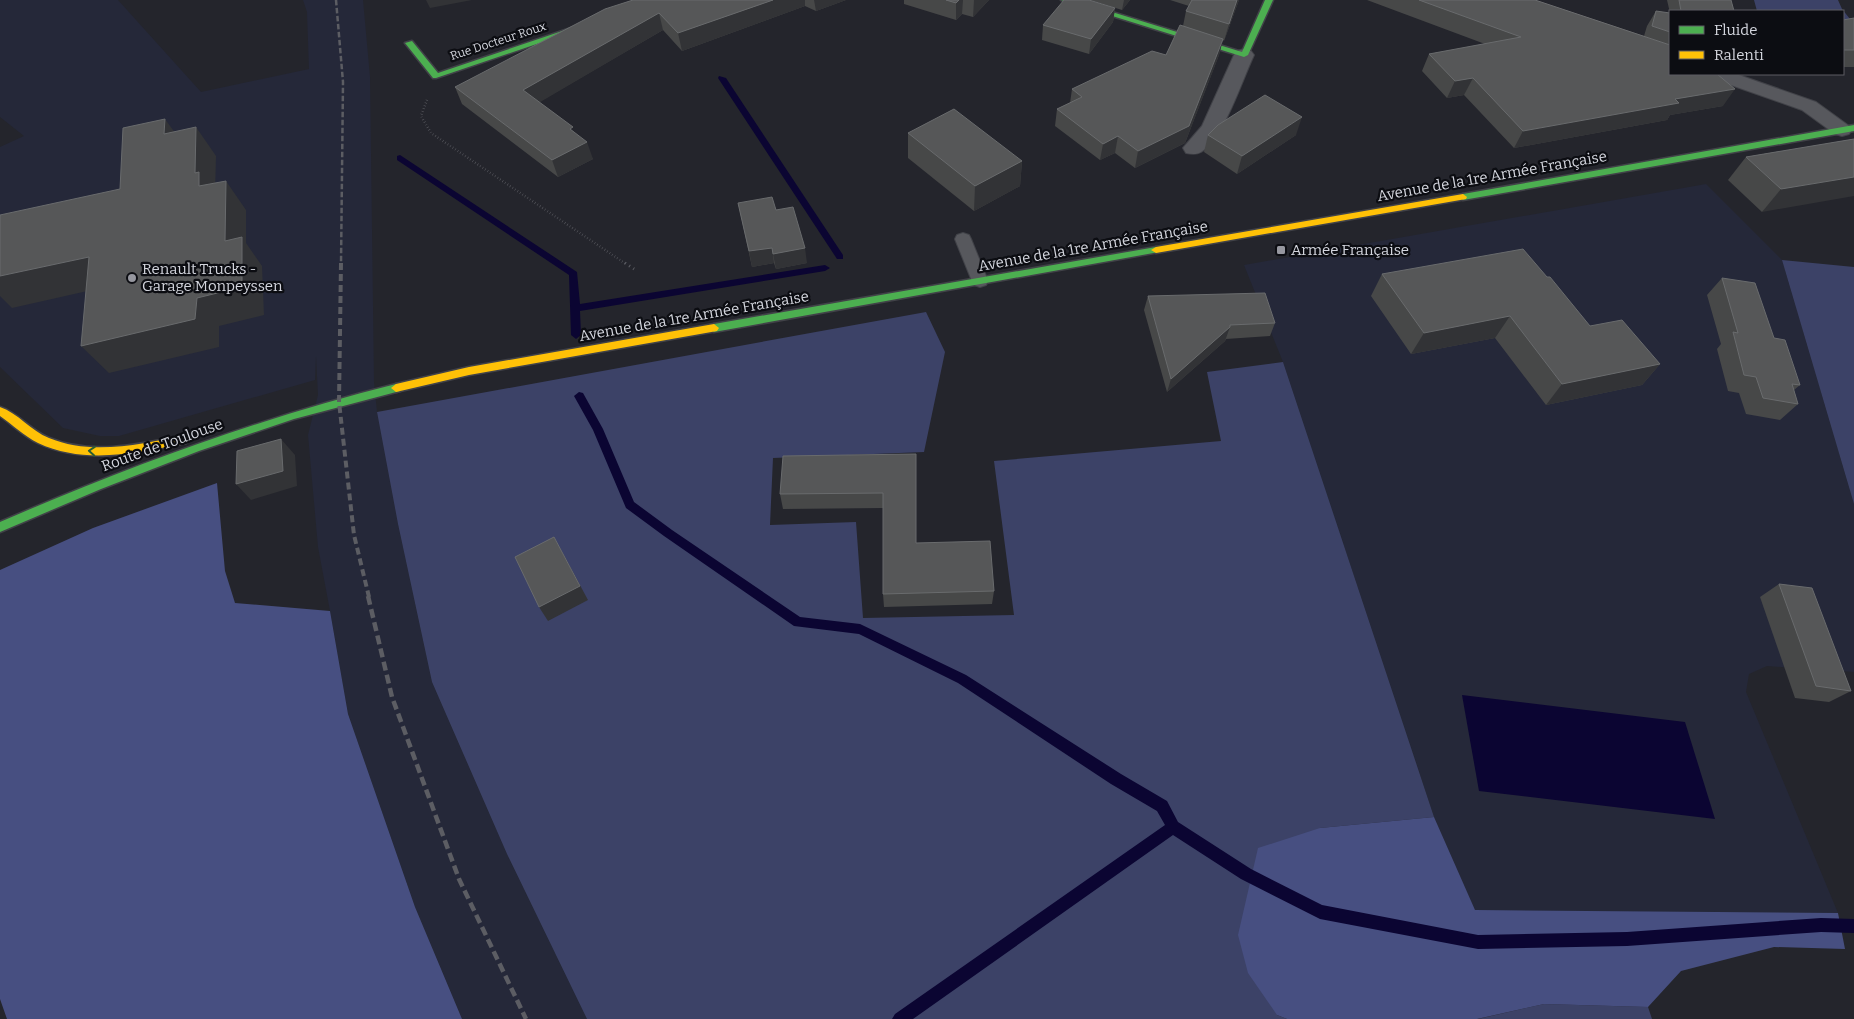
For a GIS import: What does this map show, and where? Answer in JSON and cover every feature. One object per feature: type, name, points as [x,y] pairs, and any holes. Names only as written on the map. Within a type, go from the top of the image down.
[{"type":"main road","points":[[1065,0],[1244,55],[1269,0]]},
{"type":"main road","name":"Rue Docteur Roux","points":[[409,43],[436,76],[592,24]]},
{"type":"main road","name":"Avenue de la 1re Armée Française","points":[[338,402],[469,371],[1848,129]]},
{"type":"main road","name":"Route de Toulouse","points":[[0,527],[73,494],[261,425],[338,402]]},
{"type":"main road","points":[[0,411],[46,441],[75,449],[105,452],[261,425]]},
{"type":"street","points":[[1193,148],[1211,129],[1244,55]]},
{"type":"street","points":[[1721,75],[1809,106],[1848,129]]},
{"type":"lane","points":[[964,238],[980,281]]},
{"type":"path","points":[[436,76],[421,116],[431,132],[634,269]]},
{"type":"shaded area","points":[[0,0],[118,0],[201,92],[309,69],[307,12],[303,0],[363,0],[370,77],[374,382],[377,412],[398,524],[432,682],[507,854],[587,1019],[462,1019],[415,907],[348,714],[318,547],[308,435],[318,395],[316,356],[315,380],[119,436],[100,436],[63,428],[0,367],[0,147],[24,136],[0,117]]},
{"type":"shaded area","points":[[1754,0],[1838,0],[1843,10],[1757,10]]},
{"type":"shaded area","points":[[1844,12],[1854,24],[1844,28]]},
{"type":"shaded area","points":[[1706,184],[1782,260],[1854,504],[1854,672],[1767,666],[1749,674],[1746,692],[1838,913],[1475,911],[1434,817],[1283,362],[1244,265]]},
{"type":"shaded area","points":[[1782,260],[1854,267],[1854,504]]},
{"type":"shaded area","points":[[926,312],[945,352],[924,452],[773,458],[770,525],[856,522],[863,618],[1014,615],[994,461],[1221,441],[1207,372],[1283,362],[1434,817],[1320,828],[1277,1015],[1287,1019],[587,1019],[507,854],[432,682],[398,524],[377,412]]},
{"type":"shaded area","points":[[217,483],[225,571],[235,603],[330,611],[348,714],[415,907],[462,1019],[7,1019],[0,999],[0,570],[93,528]]},
{"type":"shaded area","points":[[1462,695],[1685,722],[1715,819],[1479,791]]},
{"type":"shaded area","points":[[1434,817],[1475,910],[1838,913],[1845,949],[1774,947],[1681,971],[1648,1007],[1544,1004],[1477,1019],[1287,1019],[1277,1015],[1248,973],[1238,935],[1258,848],[1320,828]]},
{"type":"shaded area","points":[[1544,1004],[1648,1007],[1652,1019],[1478,1019]]},
{"type":"building","points":[[633,0],[773,0],[678,33],[659,13],[523,90],[573,127],[570,129],[587,142],[552,160],[455,87],[605,9]]},
{"type":"building","points":[[946,0],[959,0],[956,3]]},
{"type":"building","points":[[1064,0],[1089,0],[1115,8],[1091,39],[1043,25]]},
{"type":"building","points":[[1192,0],[1237,0],[1229,24],[1186,11]]},
{"type":"building","points":[[1419,0],[1535,0],[1669,45],[1669,75],[1718,75],[1735,89],[1675,99],[1679,103],[1523,131],[1473,78],[1455,81],[1429,54],[1521,37]]},
{"type":"building","points":[[1679,0],[1731,0],[1734,10],[1681,10]]},
{"type":"building","points":[[1656,11],[1669,13],[1669,32],[1652,26]]},
{"type":"building","points":[[1854,18],[1854,50],[1844,50],[1844,20]]},
{"type":"building","points":[[1180,25],[1223,39],[1189,126],[1138,151],[1118,136],[1103,144],[1057,109],[1082,97],[1072,89],[1152,51],[1166,55]]},
{"type":"building","points":[[1265,95],[1302,117],[1242,156],[1208,135],[1218,125]]},
{"type":"building","points":[[954,109],[1022,161],[975,186],[908,133]]},
{"type":"building","points":[[165,119],[164,134],[196,127],[195,173],[199,172],[199,186],[226,181],[225,241],[242,237],[242,287],[197,298],[195,319],[81,346],[89,257],[0,276],[0,215],[120,189],[123,128]]},
{"type":"building","points":[[1854,139],[1854,177],[1781,189],[1746,157]]},
{"type":"building","points":[[772,197],[776,210],[793,207],[805,248],[773,254],[772,248],[749,251],[738,203]]},
{"type":"building","points":[[1523,249],[1547,277],[1550,277],[1590,326],[1622,320],[1660,364],[1562,384],[1510,316],[1424,333],[1382,274]]},
{"type":"building","points":[[1722,278],[1755,283],[1774,338],[1785,340],[1800,385],[1792,384],[1798,404],[1763,398],[1756,377],[1744,375],[1733,332],[1738,333]]},
{"type":"building","points":[[1265,293],[1275,323],[1230,325],[1171,379],[1148,296]]},
{"type":"building","points":[[281,439],[283,471],[236,484],[237,451]]},
{"type":"building","points":[[916,454],[916,543],[990,541],[994,591],[883,594],[883,493],[780,494],[783,456]]},
{"type":"building","points":[[554,537],[580,586],[539,607],[515,557]]},
{"type":"building","points":[[1779,584],[1812,588],[1851,691],[1816,686]]},
{"type":"waterway","points":[[722,78],[840,257]]},
{"type":"waterway","points":[[400,158],[574,274],[575,308]]},
{"type":"waterway","points":[[575,308],[825,268]]},
{"type":"waterway","points":[[575,308],[576,335]]},
{"type":"waterway","points":[[579,396],[598,429],[630,505],[668,533],[798,622],[860,629],[962,679],[1116,779],[1162,806],[1173,827]]},
{"type":"waterway","points":[[900,1019],[1173,827]]},
{"type":"waterway","points":[[1173,827],[1246,874],[1320,912],[1478,942],[1627,939],[1821,925],[1854,926]]},
{"type":"railway","points":[[336,0],[343,82],[341,264]]},
{"type":"railway","points":[[341,263],[339,402],[354,535],[369,597]]},
{"type":"railway","points":[[368,596],[392,697],[459,879],[526,1019]]},
{"type":"traffic: fast","points":[[1065,0],[1244,55],[1269,0]]},
{"type":"traffic: fast","points":[[409,43],[436,76],[583,27]]},
{"type":"traffic: fast","points":[[1463,197],[1854,128]]},
{"type":"traffic: fast","points":[[714,328],[1156,250]]},
{"type":"traffic: fast","points":[[0,527],[146,466],[195,448],[294,415],[396,388]]},
{"type":"traffic: slow","points":[[1156,250],[1463,197]]},
{"type":"traffic: slow","points":[[396,388],[469,371],[714,328]]},
{"type":"traffic: slow","points":[[0,411],[45,441],[62,447],[80,450],[97,452],[115,451],[186,439]]},
{"type":"place","name":"Armée Française","points":[[1281,250]]},
{"type":"place","name":"Renault Trucks - Garage Monpeyssen","points":[[132,278]]}]
